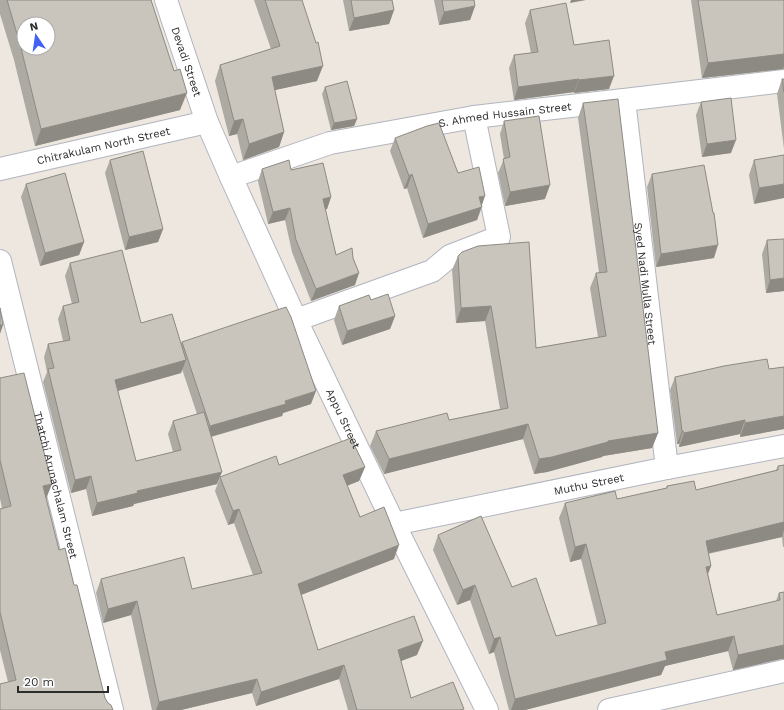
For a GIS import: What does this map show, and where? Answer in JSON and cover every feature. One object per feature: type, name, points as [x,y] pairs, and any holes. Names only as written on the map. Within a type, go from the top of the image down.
[{"type":"street","name":"Devadi Street","points":[[166,0],[207,122]]},
{"type":"street","name":"S. Ahmed Hussain Street","points":[[231,177],[330,143],[474,117],[784,81]]},
{"type":"street","name":"Syed Nadi Mulla Street","points":[[624,100],[668,468]]},
{"type":"street","points":[[296,320],[432,271],[450,256],[499,237],[474,117]]},
{"type":"street","name":"Chitrakulam North Street","points":[[0,169],[207,122]]},
{"type":"street","name":"Appu Street","points":[[207,122],[296,320],[394,524],[487,710]]},
{"type":"street","name":"Thatchi Arunachalam Street","points":[[0,261],[112,710]]},
{"type":"street","name":"Muthu Street","points":[[394,524],[784,446]]},
{"type":"street","points":[[609,710],[784,671]]},
{"type":"building","points":[[7,0],[151,0],[174,71],[180,69],[187,93],[41,129],[23,56],[56,56],[56,16],[16,16],[16,30]]},
{"type":"building","points":[[265,0],[302,0],[316,43],[318,42],[323,66],[272,77],[284,132],[249,144],[243,119],[234,121],[220,65],[280,46]]},
{"type":"building","points":[[351,0],[392,0],[394,10],[354,18]]},
{"type":"building","points":[[442,0],[474,0],[475,6],[444,12]]},
{"type":"building","points":[[698,0],[784,0],[784,54],[708,63]]},
{"type":"building","points":[[566,3],[574,45],[609,40],[614,76],[518,87],[514,55],[538,52],[530,10]]},
{"type":"building","points":[[782,79],[784,79],[784,92]]},
{"type":"building","points":[[347,81],[357,119],[334,123],[325,87]]},
{"type":"building","points":[[731,98],[736,140],[707,144],[701,102]]},
{"type":"building","points":[[618,99],[658,433],[608,441],[552,457],[539,459],[528,424],[389,459],[376,431],[447,413],[449,420],[508,408],[491,306],[461,308],[458,256],[462,252],[478,246],[529,242],[536,348],[606,336],[596,273],[607,272],[583,103]]},
{"type":"building","points":[[539,116],[550,185],[510,192],[503,159],[510,157],[504,121]]},
{"type":"building","points":[[439,123],[458,173],[479,167],[485,196],[479,197],[482,207],[428,224],[412,174],[409,176],[395,138]]},
{"type":"building","points":[[143,151],[163,229],[129,237],[110,160]]},
{"type":"building","points":[[784,155],[784,184],[759,188],[754,160]]},
{"type":"building","points":[[289,160],[291,170],[323,163],[331,197],[323,199],[336,255],[352,248],[353,258],[359,273],[316,289],[296,240],[290,208],[273,212],[262,169]]},
{"type":"building","points":[[704,165],[714,213],[718,245],[661,254],[652,174]]},
{"type":"building","points":[[65,173],[84,242],[45,253],[26,184]]},
{"type":"building","points":[[784,239],[784,278],[770,280],[767,240]]},
{"type":"building","points":[[122,250],[141,323],[172,314],[186,360],[115,380],[136,461],[181,450],[173,421],[204,412],[222,472],[137,491],[138,493],[97,503],[91,476],[75,480],[48,369],[54,368],[48,344],[70,340],[63,306],[79,302],[70,263]]},
{"type":"building","points":[[388,294],[395,316],[347,331],[339,306],[369,295],[371,300]]},
{"type":"building","points":[[286,307],[291,317],[316,391],[285,401],[286,404],[210,426],[182,342]]},
{"type":"building","points":[[0,308],[3,325],[0,325]]},
{"type":"building","points":[[767,359],[769,369],[784,367],[784,416],[745,423],[745,420],[684,433],[682,431],[675,377],[724,366]]},
{"type":"building","points":[[24,373],[52,484],[43,486],[59,550],[65,548],[74,585],[77,585],[105,698],[113,710],[0,710],[0,684],[16,680],[0,612],[0,509],[11,506],[0,460],[0,378]]},
{"type":"building","points":[[351,438],[365,467],[343,475],[360,517],[384,507],[399,545],[298,584],[318,650],[414,616],[423,641],[398,650],[411,698],[453,682],[464,709],[357,710],[344,665],[261,692],[257,679],[159,702],[137,601],[108,609],[101,579],[184,557],[192,589],[262,573],[239,509],[233,511],[220,477],[276,456],[279,465]]},
{"type":"building","points":[[784,465],[784,522],[706,541],[711,566],[706,567],[717,615],[780,600],[779,593],[784,592],[784,645],[738,655],[734,636],[665,652],[667,660],[515,699],[500,637],[494,639],[475,585],[463,590],[438,535],[481,516],[512,587],[536,578],[556,636],[606,623],[586,544],[575,547],[565,503],[615,491],[617,499],[667,488],[667,486],[694,481],[696,490],[778,470],[778,466]]}]
